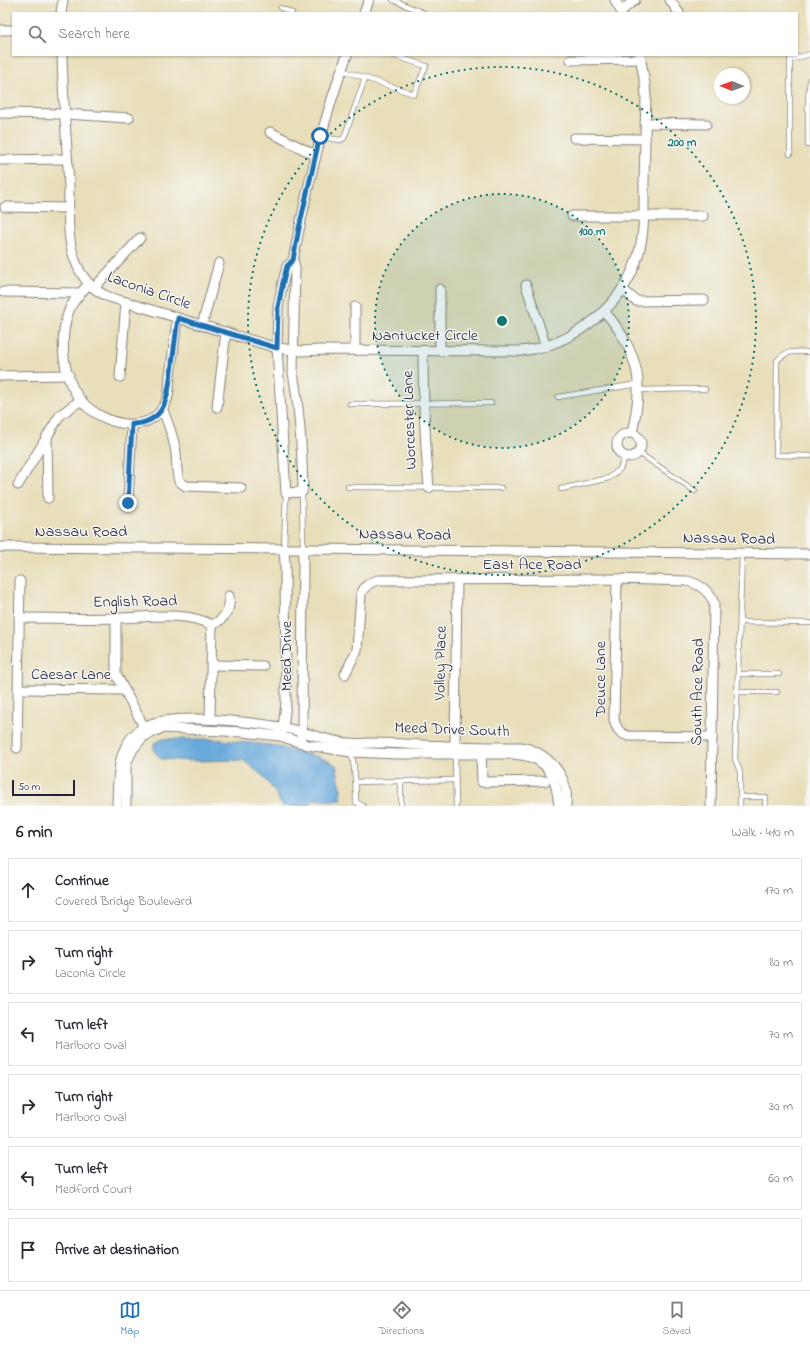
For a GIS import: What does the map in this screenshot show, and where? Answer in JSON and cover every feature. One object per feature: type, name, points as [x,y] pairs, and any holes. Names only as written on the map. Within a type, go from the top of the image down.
[{"type":"street","points":[[61,12],[63,0]]},
{"type":"street","points":[[364,12],[369,0]]},
{"type":"street","points":[[615,0],[622,12],[635,0]]},
{"type":"street","points":[[670,0],[678,12]]},
{"type":"street","points":[[0,30],[12,30]]},
{"type":"street","name":"Laconia Circle","points":[[62,56],[69,235],[75,261],[81,273],[92,286],[104,294],[277,348],[292,350]]},
{"type":"street","points":[[293,260],[287,266],[278,307],[277,348],[286,493],[302,492],[303,489],[301,439],[293,373],[292,350],[295,266],[293,260],[315,155],[347,56]]},
{"type":"street","points":[[571,60],[641,57]]},
{"type":"street","name":"Nantucket Circle","points":[[292,350],[522,352],[546,347],[563,340],[575,334],[590,323],[604,311],[622,289],[629,277],[639,252],[642,239],[645,84],[641,57]]},
{"type":"street","points":[[0,113],[65,114],[129,118]]},
{"type":"street","points":[[645,123],[706,124]]},
{"type":"street","points":[[270,132],[315,155]]},
{"type":"street","points":[[574,138],[645,138]]},
{"type":"street","points":[[0,160],[67,158]]},
{"type":"street","points":[[5,207],[68,208]]},
{"type":"street","points":[[572,216],[703,216]]},
{"type":"street","points":[[140,238],[92,286],[80,293],[70,308],[64,330],[64,350],[69,375],[75,392],[81,400],[91,410],[103,418],[116,422],[132,424],[148,421],[153,417],[166,402],[169,390],[178,318]]},
{"type":"street","points":[[202,325],[219,263]]},
{"type":"street","points":[[526,285],[546,347]]},
{"type":"street","points":[[440,289],[440,351]]},
{"type":"street","points":[[622,289],[636,300],[704,300]]},
{"type":"street","points":[[3,292],[80,293]]},
{"type":"street","points":[[120,377],[126,302]]},
{"type":"street","points":[[355,307],[355,350]]},
{"type":"street","points":[[604,311],[622,334],[630,350],[635,367],[638,387],[632,433]]},
{"type":"street","points":[[217,407],[226,332]]},
{"type":"street","name":"Worcester Lane","points":[[423,351],[424,439],[429,488]]},
{"type":"street","points":[[0,376],[69,375]]},
{"type":"street","points":[[18,486],[60,415],[81,400]]},
{"type":"street","points":[[162,408],[172,433],[179,481],[186,486],[241,488]]},
{"type":"street","points":[[128,503],[132,424]]},
{"type":"street","points":[[632,433],[639,437],[642,445],[639,453],[632,457],[625,457],[619,452],[617,444],[618,440],[624,434],[632,433]]},
{"type":"street","points":[[47,436],[48,498]]},
{"type":"street","name":"Nassau Road","points":[[0,547],[810,554]]},
{"type":"street","name":"Meed Drive","points":[[282,732],[286,703],[286,564],[284,549]]},
{"type":"street","name":"Meed Drive","points":[[300,742],[302,732],[303,549]]},
{"type":"street","name":"East Ace Road","points":[[345,674],[357,650],[361,594],[363,588],[367,584],[378,580],[617,579],[687,581],[698,585]]},
{"type":"street","name":"Deuce Lane","points":[[617,579],[614,719],[618,730],[622,734],[628,736],[712,737]]},
{"type":"street","name":"Volley Place","points":[[455,750],[457,580]]},
{"type":"street","points":[[17,748],[20,581]]},
{"type":"street","name":"South Ace Road","points":[[698,585],[708,593],[714,603],[711,806]]},
{"type":"street","points":[[210,719],[212,625],[223,619],[226,614],[230,602],[229,596]]},
{"type":"street","name":"English Road","points":[[19,618],[185,616],[196,618],[212,625]]},
{"type":"street","points":[[116,618],[116,674],[144,727]]},
{"type":"street","points":[[212,664],[263,666]]},
{"type":"street","name":"Caesar Lane","points":[[19,689],[124,690]]},
{"type":"street","points":[[117,806],[118,769],[126,745],[135,733],[144,727],[162,720],[210,719],[260,724],[282,732],[300,742]]},
{"type":"street","points":[[126,806],[126,764],[132,749],[143,737],[162,728],[243,732],[282,732]]},
{"type":"street","name":"Meed Drive South","points":[[282,732],[302,732],[350,748]]},
{"type":"street","name":"Meed Drive South","points":[[300,742],[320,747],[350,748],[373,743],[455,750],[521,747],[539,752],[558,770],[566,790],[566,806]]},
{"type":"street","points":[[481,750],[482,782],[545,781]]},
{"type":"street","name":"Meed Drive South","points":[[481,750],[530,757],[542,763],[553,776],[558,792],[559,806]]},
{"type":"lane","points":[[393,0],[422,12]]},
{"type":"lane","points":[[281,8],[290,12]]},
{"type":"lane","points":[[790,154],[790,60],[810,54]]},
{"type":"lane","points":[[341,70],[414,94],[426,66],[395,56]]},
{"type":"lane","points":[[320,136],[338,140],[344,138],[365,78]]},
{"type":"lane","points":[[809,145],[810,79]]},
{"type":"lane","points":[[810,352],[788,352],[782,355],[777,361],[776,455],[810,456]]},
{"type":"lane","points":[[558,397],[638,387],[705,389]]},
{"type":"lane","points":[[350,404],[491,403]]},
{"type":"lane","points":[[639,453],[695,491]]},
{"type":"lane","points":[[561,489],[609,478],[620,469],[625,457]]},
{"type":"lane","points":[[348,487],[501,488]]},
{"type":"lane","points":[[302,492],[303,549]]},
{"type":"lane","points":[[284,549],[286,493]]},
{"type":"lane","points":[[740,806],[740,772],[735,759],[742,554]]},
{"type":"lane","points":[[740,622],[810,623]]},
{"type":"lane","points":[[738,674],[779,674]]},
{"type":"lane","points":[[737,692],[777,692]]},
{"type":"lane","points":[[350,748],[356,782],[356,802],[363,806]]},
{"type":"lane","points":[[455,750],[456,806]]},
{"type":"lane","points":[[356,782],[456,780]]},
{"type":"lane","points":[[401,781],[401,806]]},
{"type":"lane","points":[[740,797],[766,797],[765,806]]},
{"type":"water","points":[[163,739],[213,739],[270,745],[320,757],[336,765],[341,788],[341,800],[334,801],[313,799],[309,806],[282,806],[275,792],[263,776],[243,760],[193,761],[161,759],[154,751],[154,743]]},
{"type":"route","points":[[128,503],[132,424],[148,421],[158,413],[166,402],[169,390],[178,318],[277,348],[278,307],[283,282],[287,266],[293,260],[320,136]]}]
